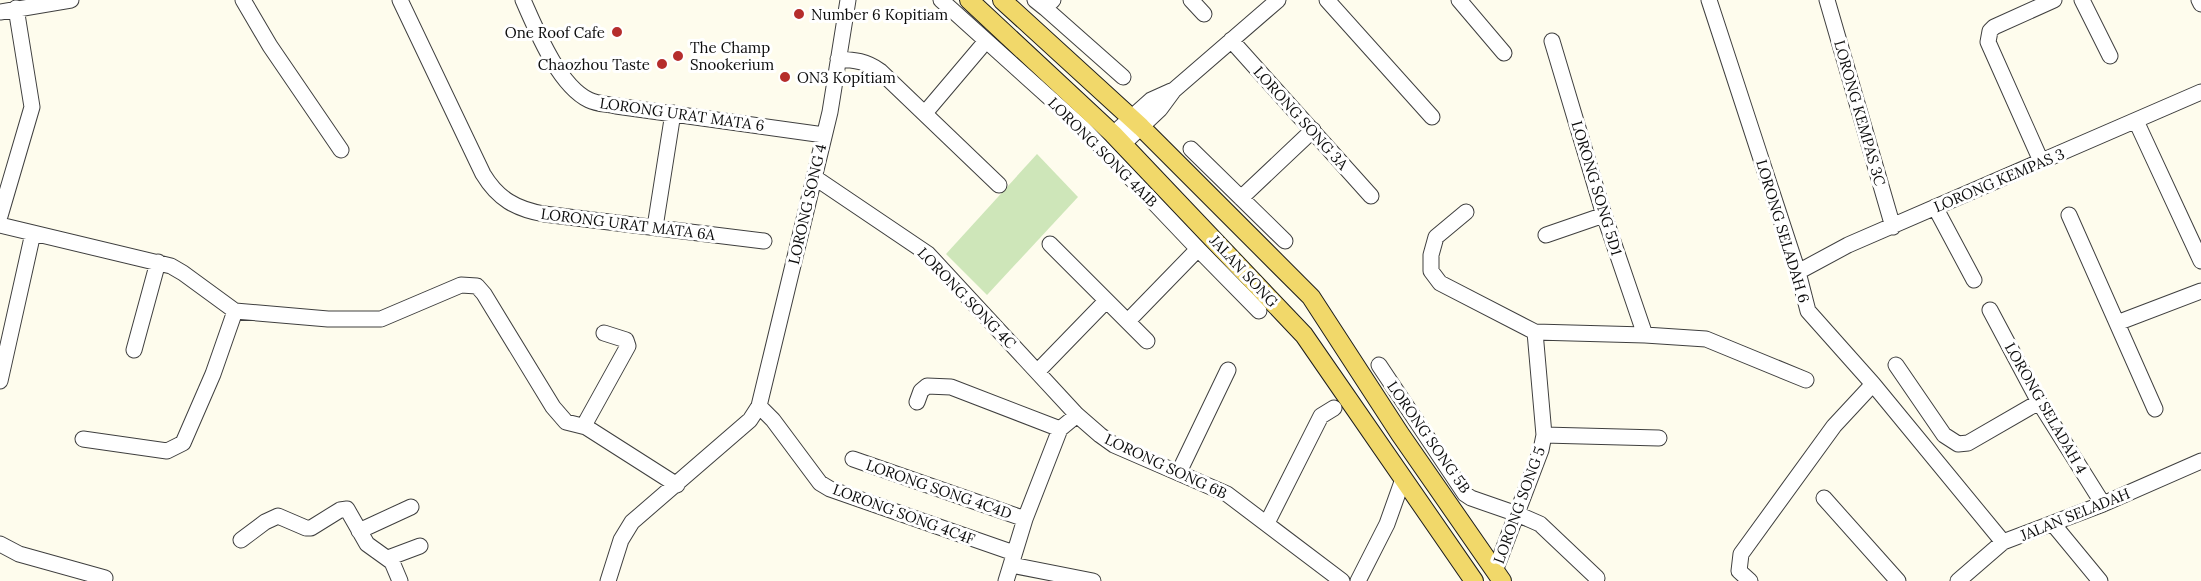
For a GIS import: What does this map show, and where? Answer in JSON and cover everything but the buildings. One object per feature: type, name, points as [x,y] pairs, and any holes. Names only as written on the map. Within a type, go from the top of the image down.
[{"type":"main road","name":"JALAN SONG","points":[[969,0],[1118,139],[1304,335],[1474,581]]},
{"type":"main road","name":"JALAN SONG","points":[[1002,0],[1136,122],[1311,297],[1494,578]]},
{"type":"main road","points":[[1400,434],[1407,462],[1403,479]]},
{"type":"street","points":[[0,12],[71,0]]},
{"type":"street","points":[[243,0],[270,46],[341,150]]},
{"type":"street","name":"LORONG URAT MATA 6","points":[[522,0],[551,57],[581,95],[602,104],[824,135]]},
{"type":"street","name":"LORONG SONG 4","points":[[759,406],[830,112],[848,0]]},
{"type":"street","name":"LORONG SONG 4A1B","points":[[941,0],[1082,127],[1259,311]]},
{"type":"street","points":[[1191,0],[1203,14]]},
{"type":"street","points":[[1118,139],[1136,122],[1160,109],[1174,90],[1278,0]]},
{"type":"street","points":[[1327,0],[1432,117]]},
{"type":"street","points":[[1459,0],[1504,53]]},
{"type":"street","name":"LORONG SELADAH 6","points":[[1709,0],[1798,272],[1808,311],[1873,384],[2003,542]]},
{"type":"street","name":"LORONG KEMPAS 3C","points":[[1827,0],[1893,227]]},
{"type":"street","points":[[2041,161],[1989,47],[1988,36],[1994,27],[2054,0]]},
{"type":"street","points":[[2082,0],[2110,56]]},
{"type":"street","name":"LORONG URAT MATA 6A","points":[[403,1],[483,174],[498,195],[507,202],[528,211],[764,241]]},
{"type":"street","points":[[1044,3],[1123,77]]},
{"type":"street","points":[[0,216],[32,106],[16,8]]},
{"type":"street","name":"LORONG SONG 3A","points":[[1232,40],[1371,196]]},
{"type":"street","points":[[925,114],[986,41]]},
{"type":"street","name":"LORONG SONG 5D1","points":[[1552,41],[1604,215],[1644,335]]},
{"type":"street","points":[[838,59],[861,60],[868,63],[999,185]]},
{"type":"street","name":"LORONG KEMPAS 3","points":[[1798,272],[1848,245],[2201,92]]},
{"type":"street","points":[[655,227],[673,113]]},
{"type":"street","points":[[2136,121],[2201,261]]},
{"type":"street","points":[[1241,198],[1313,130]]},
{"type":"street","points":[[1191,149],[1285,241]]},
{"type":"street","name":"LORONG SONG 4C","points":[[814,177],[928,254],[1077,415]]},
{"type":"street","points":[[1935,207],[1974,280]]},
{"type":"street","points":[[1466,212],[1436,237],[1431,255],[1431,271],[1440,283],[1535,332],[1706,339],[1806,380]]},
{"type":"street","points":[[1546,235],[1604,215]]},
{"type":"street","points":[[2069,216],[2155,409]]},
{"type":"street","points":[[0,225],[158,262],[183,273],[235,311],[328,319],[389,317],[461,285],[477,286],[566,422],[586,427],[677,485]]},
{"type":"street","points":[[0,381],[33,233]]},
{"type":"street","points":[[1050,244],[1147,341]]},
{"type":"street","points":[[1128,321],[1198,249]]},
{"type":"street","points":[[134,350],[158,262]]},
{"type":"street","points":[[2117,323],[2201,291]]},
{"type":"street","points":[[1038,371],[1106,301]]},
{"type":"street","name":"LORONG SELADAH 4","points":[[1990,310],[2039,402],[2103,504]]},
{"type":"street","points":[[83,439],[167,451],[183,442],[213,374],[235,311]]},
{"type":"street","name":"LORONG SONG 5","points":[[1494,578],[1541,450],[1544,435],[1535,332]]},
{"type":"street","points":[[586,427],[587,420],[628,346],[626,340],[604,333]]},
{"type":"street","name":"LORONG SONG 5B","points":[[1379,365],[1465,494],[1540,524],[1597,578]]},
{"type":"street","points":[[1896,365],[1944,435],[1958,444],[1968,443],[2039,402]]},
{"type":"street","points":[[1179,472],[1228,370]]},
{"type":"street","points":[[1750,581],[1739,571],[1740,554],[1834,426],[1873,384]]},
{"type":"street","points":[[917,402],[921,391],[927,386],[951,387],[1060,429]]},
{"type":"street","points":[[608,581],[621,540],[632,522],[750,420],[759,406]]},
{"type":"street","name":"LORONG SONG 4C4F","points":[[759,406],[773,420],[820,483],[830,489],[1012,559],[1093,581]]},
{"type":"street","points":[[1267,523],[1321,416],[1334,408]]},
{"type":"street","points":[[1006,581],[1025,519],[1060,429],[1077,415]]},
{"type":"street","name":"LORONG SONG 6B","points":[[1077,415],[1114,445],[1227,494],[1342,581]]},
{"type":"street","points":[[1544,435],[1659,438]]},
{"type":"street","name":"LORONG SONG 4C4D","points":[[853,459],[1025,519]]},
{"type":"street","name":"JALAN SELADAH","points":[[1958,581],[2003,542],[2103,504],[2201,462]]},
{"type":"street","points":[[1358,581],[1387,524],[1403,479]]},
{"type":"street","points":[[1824,498],[1898,581]]},
{"type":"street","points":[[359,531],[411,507]]},
{"type":"street","points":[[241,540],[265,522],[278,516],[311,528],[343,509],[350,513],[367,544],[388,558],[400,581]]},
{"type":"street","points":[[2053,524],[2100,581]]},
{"type":"street","points":[[0,544],[19,554],[105,578]]},
{"type":"street","points":[[388,558],[420,546]]},
{"type":"green space","points":[[1037,154],[1078,197],[987,295],[946,254]]},
{"type":"place","name":"Number 6 Kopitiam","points":[[799,14]]},
{"type":"place","name":"One Roof Cafe","points":[[617,32]]},
{"type":"place","name":"The Champ Snookerium","points":[[678,56]]},
{"type":"place","name":"Chaozhou Taste","points":[[662,64]]},
{"type":"place","name":"ON3 Kopitiam","points":[[785,77]]}]
